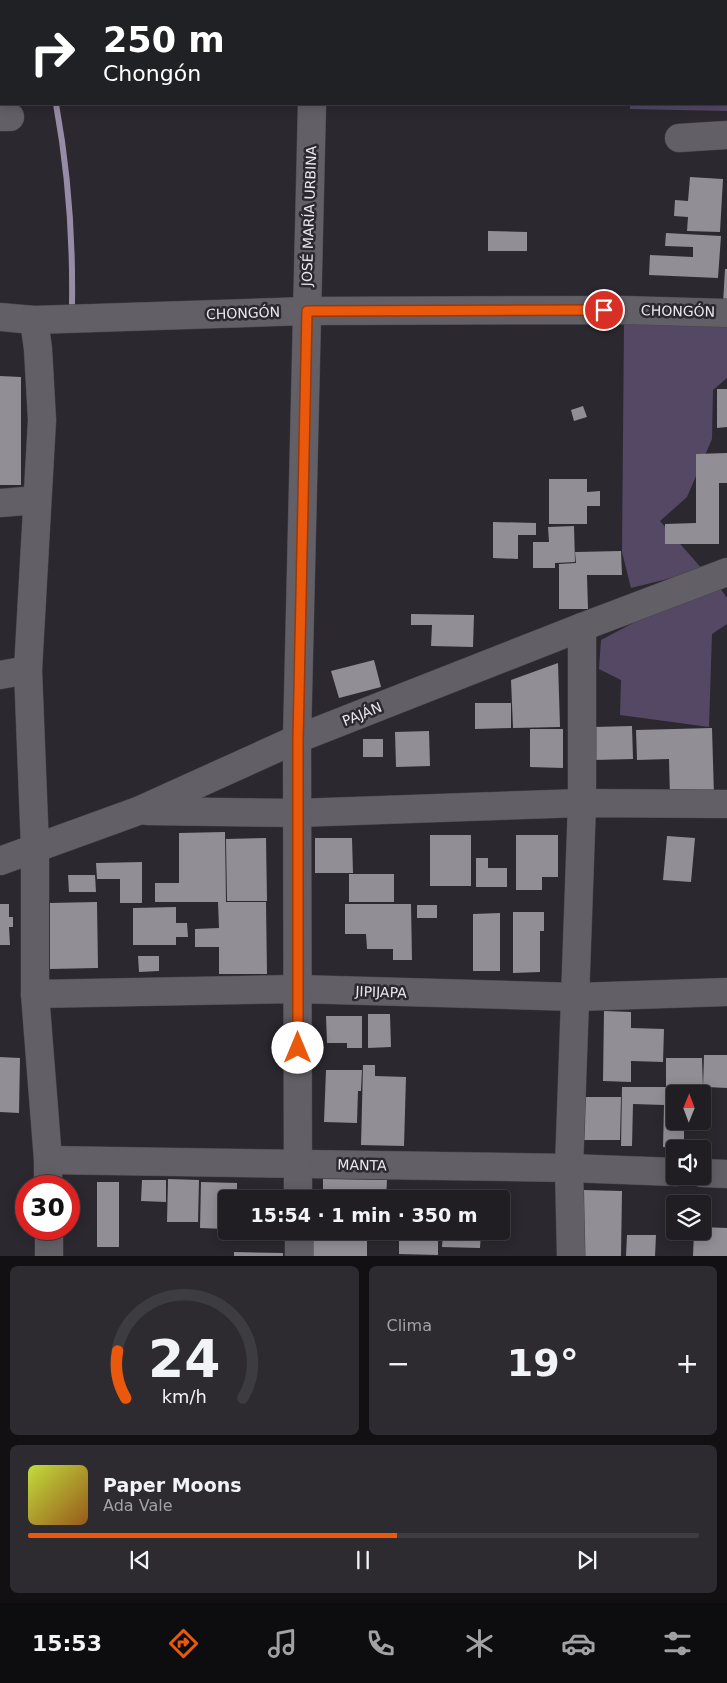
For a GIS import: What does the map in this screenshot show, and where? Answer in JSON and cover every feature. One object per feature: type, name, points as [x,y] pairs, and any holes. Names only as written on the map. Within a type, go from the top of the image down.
[{"type":"street","name":"JOSÉ MARÍA URBINA","points":[[298,1190],[298,740],[312,105]]},
{"type":"street","points":[[679,138],[727,135]]},
{"type":"street","name":"CHONGÓN","points":[[0,317],[34,320],[307,311],[623,310],[727,312]]},
{"type":"street","points":[[34,320],[38,349],[42,420],[28,670],[35,848],[35,994],[48,1173]]},
{"type":"street","points":[[0,503],[37,500]]},
{"type":"street","name":"PAJÁN","points":[[0,861],[138,811],[298,740],[582,627],[727,572]]},
{"type":"street","points":[[571,1256],[569,1168],[582,804],[582,627]]},
{"type":"street","points":[[0,675],[28,670]]},
{"type":"street","points":[[138,811],[298,813],[582,804],[727,804]]},
{"type":"street","name":"JIPIJAPA","points":[[35,994],[298,990],[576,997],[727,992]]},
{"type":"street","name":"MANTA","points":[[48,1173],[298,1164],[569,1168],[666,1172]]},
{"type":"street","points":[[711,1173],[727,1174]]},
{"type":"street","points":[[48,1240],[48,1256]]},
{"type":"street","points":[[298,1240],[299,1256]]},
{"type":"shaded area","points":[[630,105],[727,105],[727,111],[630,109]]},
{"type":"shaded area","points":[[624,322],[727,323],[727,378],[713,390],[712,439],[687,497],[660,521],[703,570],[631,588],[622,552]]},
{"type":"shaded area","points":[[720,588],[727,598],[727,624],[712,634],[709,727],[620,715],[621,680],[599,669],[601,640],[686,595]]},
{"type":"building","points":[[690,177],[723,179],[720,232],[687,231],[688,217],[674,216],[675,200],[688,201]]},
{"type":"building","points":[[488,231],[527,232],[527,251],[488,251]]},
{"type":"building","points":[[666,233],[721,236],[718,278],[649,275],[650,255],[693,257],[693,247],[665,246]]},
{"type":"building","points":[[725,269],[727,269],[727,304],[723,304]]},
{"type":"building","points":[[0,376],[21,377],[21,485],[0,485]]},
{"type":"building","points":[[717,389],[727,389],[727,427],[717,428]]},
{"type":"building","points":[[583,406],[587,417],[574,421],[571,410]]},
{"type":"building","points":[[727,453],[727,483],[719,483],[719,544],[665,544],[665,524],[696,523],[696,454]]},
{"type":"building","points":[[549,479],[587,479],[587,492],[600,491],[600,506],[587,506],[587,524],[549,524]]},
{"type":"building","points":[[493,522],[536,523],[536,535],[518,535],[518,559],[493,558]]},
{"type":"building","points":[[574,526],[575,562],[555,563],[555,568],[533,568],[533,542],[549,542],[548,527]]},
{"type":"building","points":[[621,551],[622,575],[587,575],[588,609],[559,609],[559,564],[576,563],[575,552]]},
{"type":"building","points":[[411,614],[474,615],[473,647],[431,646],[432,625],[411,625]]},
{"type":"building","points":[[374,660],[381,687],[339,698],[331,671]]},
{"type":"building","points":[[558,663],[560,727],[513,728],[511,680]]},
{"type":"building","points":[[475,703],[511,703],[511,728],[475,729]]},
{"type":"building","points":[[632,726],[633,759],[594,760],[593,727]]},
{"type":"building","points":[[712,728],[714,796],[670,797],[669,759],[637,760],[636,730]]},
{"type":"building","points":[[530,729],[563,729],[563,768],[530,767]]},
{"type":"building","points":[[429,731],[430,766],[396,767],[395,732]]},
{"type":"building","points":[[363,739],[383,739],[383,757],[363,757]]},
{"type":"building","points":[[225,832],[226,902],[266,902],[267,974],[219,974],[219,947],[195,947],[195,929],[219,928],[218,902],[155,902],[155,883],[179,883],[179,833]]},
{"type":"building","points":[[430,835],[471,835],[471,886],[430,886]]},
{"type":"building","points":[[516,835],[558,835],[558,877],[542,877],[542,890],[516,890]]},
{"type":"building","points":[[667,836],[695,838],[691,882],[663,880]]},
{"type":"building","points":[[266,838],[267,901],[227,901],[226,839]]},
{"type":"building","points":[[315,838],[352,838],[353,873],[315,873]]},
{"type":"building","points":[[476,858],[488,858],[488,868],[507,868],[507,887],[476,887]]},
{"type":"building","points":[[142,862],[142,903],[120,903],[120,879],[97,879],[96,863]]},
{"type":"building","points":[[349,874],[394,874],[394,902],[349,902]]},
{"type":"building","points":[[68,875],[95,875],[96,892],[69,892]]},
{"type":"building","points":[[97,902],[98,968],[50,969],[50,903]]},
{"type":"building","points":[[0,904],[9,904],[9,917],[13,917],[13,927],[9,927],[10,945],[0,945]]},
{"type":"building","points":[[345,904],[411,904],[412,960],[393,960],[393,949],[367,949],[366,934],[345,934]]},
{"type":"building","points":[[417,905],[437,905],[437,918],[417,918]]},
{"type":"building","points":[[176,907],[176,923],[187,923],[188,937],[176,937],[176,945],[133,945],[133,908]]},
{"type":"building","points":[[513,912],[544,912],[544,931],[540,931],[540,972],[513,973]]},
{"type":"building","points":[[500,913],[500,971],[473,971],[473,914]]},
{"type":"building","points":[[138,956],[159,956],[159,971],[139,972]]},
{"type":"building","points":[[604,1011],[631,1012],[631,1028],[664,1029],[663,1062],[631,1061],[631,1082],[603,1081]]},
{"type":"building","points":[[368,1014],[390,1014],[391,1047],[368,1048]]},
{"type":"building","points":[[326,1016],[362,1016],[362,1048],[347,1048],[347,1043],[327,1043]]},
{"type":"building","points":[[704,1055],[727,1055],[727,1088],[703,1085]]},
{"type":"building","points":[[0,1057],[20,1058],[19,1113],[0,1112]]},
{"type":"building","points":[[666,1058],[702,1058],[703,1085],[666,1085]]},
{"type":"building","points":[[363,1065],[375,1065],[375,1076],[406,1077],[404,1146],[361,1145]]},
{"type":"building","points":[[326,1070],[362,1070],[361,1091],[358,1091],[357,1123],[324,1122]]},
{"type":"building","points":[[622,1087],[666,1087],[666,1130],[684,1130],[684,1140],[666,1140],[666,1147],[663,1147],[664,1105],[633,1104],[632,1146],[621,1146]]},
{"type":"building","points":[[585,1097],[621,1097],[620,1140],[584,1140]]},
{"type":"building","points":[[168,1179],[199,1180],[198,1222],[167,1222]]},
{"type":"building","points":[[323,1179],[387,1180],[386,1190],[323,1190]]},
{"type":"building","points":[[142,1180],[166,1180],[166,1202],[141,1201]]},
{"type":"building","points":[[97,1182],[119,1182],[119,1247],[97,1247]]},
{"type":"building","points":[[201,1182],[237,1183],[237,1190],[218,1190],[218,1229],[200,1228]]},
{"type":"building","points":[[583,1190],[622,1191],[621,1256],[582,1256]]},
{"type":"building","points":[[711,1227],[727,1228],[727,1256],[693,1256],[694,1240],[711,1240]]},
{"type":"building","points":[[627,1235],[656,1235],[655,1256],[626,1256]]},
{"type":"building","points":[[311,1240],[367,1240],[367,1256],[311,1256]]},
{"type":"building","points":[[399,1240],[438,1240],[438,1255],[399,1254]]},
{"type":"building","points":[[442,1240],[480,1240],[480,1248],[442,1247]]},
{"type":"building","points":[[234,1252],[283,1253],[283,1256],[234,1256]]},
{"type":"waterway","points":[[56,105],[69,204],[72,305]]},
{"type":"route","points":[[298,1048],[298,740],[307,311],[604,310]]}]
